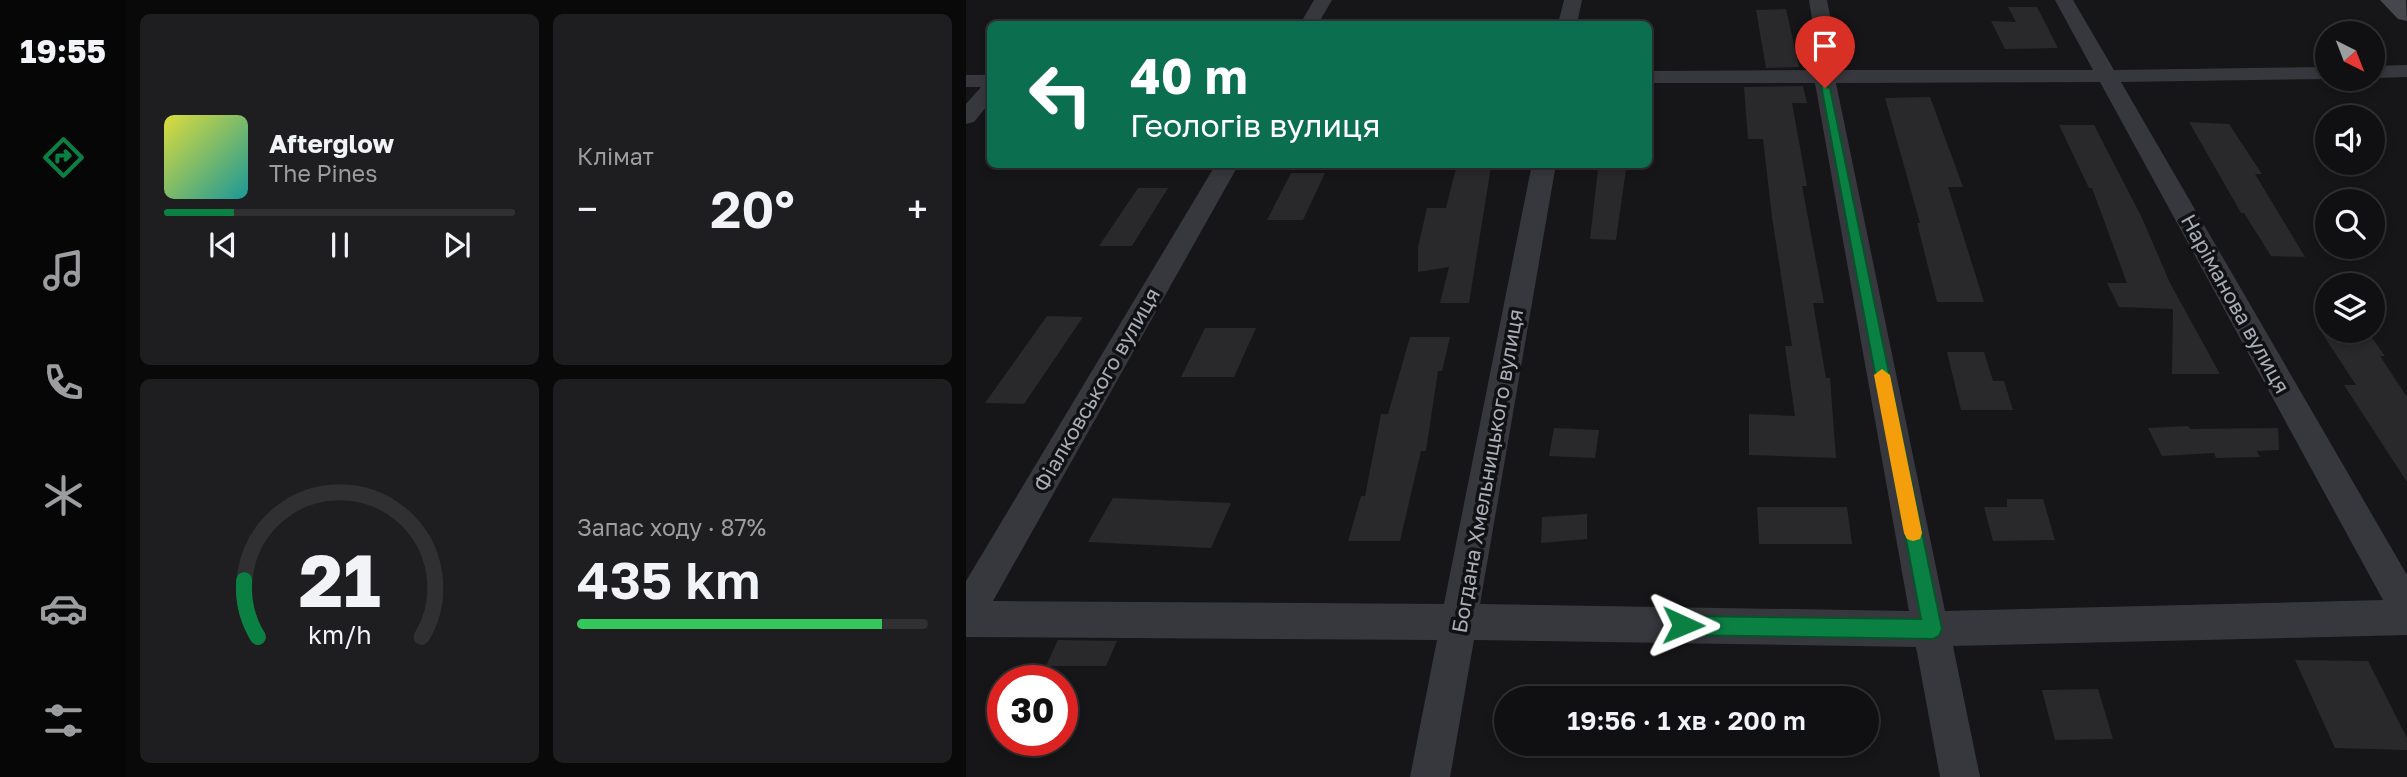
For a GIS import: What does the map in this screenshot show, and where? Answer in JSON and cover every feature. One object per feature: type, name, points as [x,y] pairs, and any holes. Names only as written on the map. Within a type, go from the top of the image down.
[{"type":"street","points":[[1311,21],[1323,0]]},
{"type":"street","points":[[1570,21],[1573,0]]},
{"type":"street","points":[[1818,0],[1828,57],[1825,88],[1960,777]]},
{"type":"street","name":"Наріманова вулиця","points":[[2064,0],[2407,608]]},
{"type":"street","points":[[2392,0],[2407,14]]},
{"type":"street","points":[[2385,72],[2407,71]]},
{"type":"street","points":[[1652,77],[2315,73]]},
{"type":"street","points":[[966,81],[987,81]]},
{"type":"street","points":[[966,117],[987,93]]},
{"type":"street","name":"Фіалковського вулиця","points":[[966,617],[1226,168]]},
{"type":"street","name":"Богдана Хмельницького вулиця","points":[[1430,777],[1543,168]]},
{"type":"street","points":[[966,617],[1933,629],[2407,617]]},
{"type":"building","points":[[2008,7],[2037,7],[2058,48],[2005,49],[1991,21],[2016,22]]},
{"type":"building","points":[[1786,9],[1799,67],[1766,68],[1756,10]]},
{"type":"building","points":[[1803,86],[1807,103],[1792,103],[1807,186],[1802,186],[1824,303],[1813,303],[1826,378],[1830,378],[1836,458],[1749,455],[1749,414],[1795,416],[1785,346],[1792,346],[1763,139],[1748,139],[1744,87]]},
{"type":"building","points":[[1930,97],[1963,187],[1948,187],[1984,302],[1937,302],[1917,223],[1920,223],[1885,98]]},
{"type":"building","points":[[2189,122],[2229,124],[2262,174],[2255,174],[2305,257],[2271,256],[2244,213],[2241,213]]},
{"type":"building","points":[[2059,125],[2094,125],[2142,218],[2170,283],[2220,374],[2172,374],[2173,309],[2119,307],[2107,283],[2127,283],[2092,188],[2089,188]]},
{"type":"building","points":[[1456,168],[1491,168],[1469,303],[1440,303],[1449,267],[1418,272],[1418,247],[1427,208],[1446,208]]},
{"type":"building","points":[[1598,169],[1626,169],[1616,240],[1590,239]]},
{"type":"building","points":[[1291,173],[1325,173],[1303,220],[1267,220]]},
{"type":"building","points":[[1138,188],[1168,188],[1132,246],[1099,246]]},
{"type":"building","points":[[1047,316],[1083,317],[1024,404],[985,403]]},
{"type":"building","points":[[1205,328],[1256,328],[1234,377],[1181,377]]},
{"type":"building","points":[[1410,337],[1450,337],[1442,371],[1438,371],[1426,451],[1421,451],[1400,541],[1348,541],[1361,496],[1365,496],[1381,414],[1388,414]]},
{"type":"building","points":[[2328,343],[2376,343],[2385,356],[2380,356],[2407,397],[2407,482],[2344,385],[2356,385]]},
{"type":"building","points":[[1947,352],[1984,352],[1993,381],[2004,381],[2013,410],[1961,410]]},
{"type":"building","points":[[2188,426],[2190,429],[2278,428],[2279,450],[2257,451],[2260,457],[2216,458],[2214,453],[2162,456],[2148,428]]},
{"type":"building","points":[[1554,428],[1599,430],[1595,458],[1549,456]]},
{"type":"building","points":[[1113,498],[1231,503],[1211,548],[1088,542]]},
{"type":"building","points":[[2007,499],[2043,499],[2055,540],[1993,541],[1984,507],[2007,507]]},
{"type":"building","points":[[1757,507],[1847,507],[1852,544],[1759,544]]},
{"type":"building","points":[[1587,514],[1587,539],[1541,543],[1542,517]]},
{"type":"building","points":[[1058,640],[1117,641],[1106,666],[1046,665]]},
{"type":"building","points":[[2295,660],[2368,661],[2407,738],[2407,750],[2335,748]]},
{"type":"building","points":[[2098,689],[2113,739],[2055,740],[2042,690]]},
{"type":"slow traffic","points":[[1882,375],[1913,533]]},
{"type":"route","points":[[1683,625],[1933,629],[1825,88]]}]
